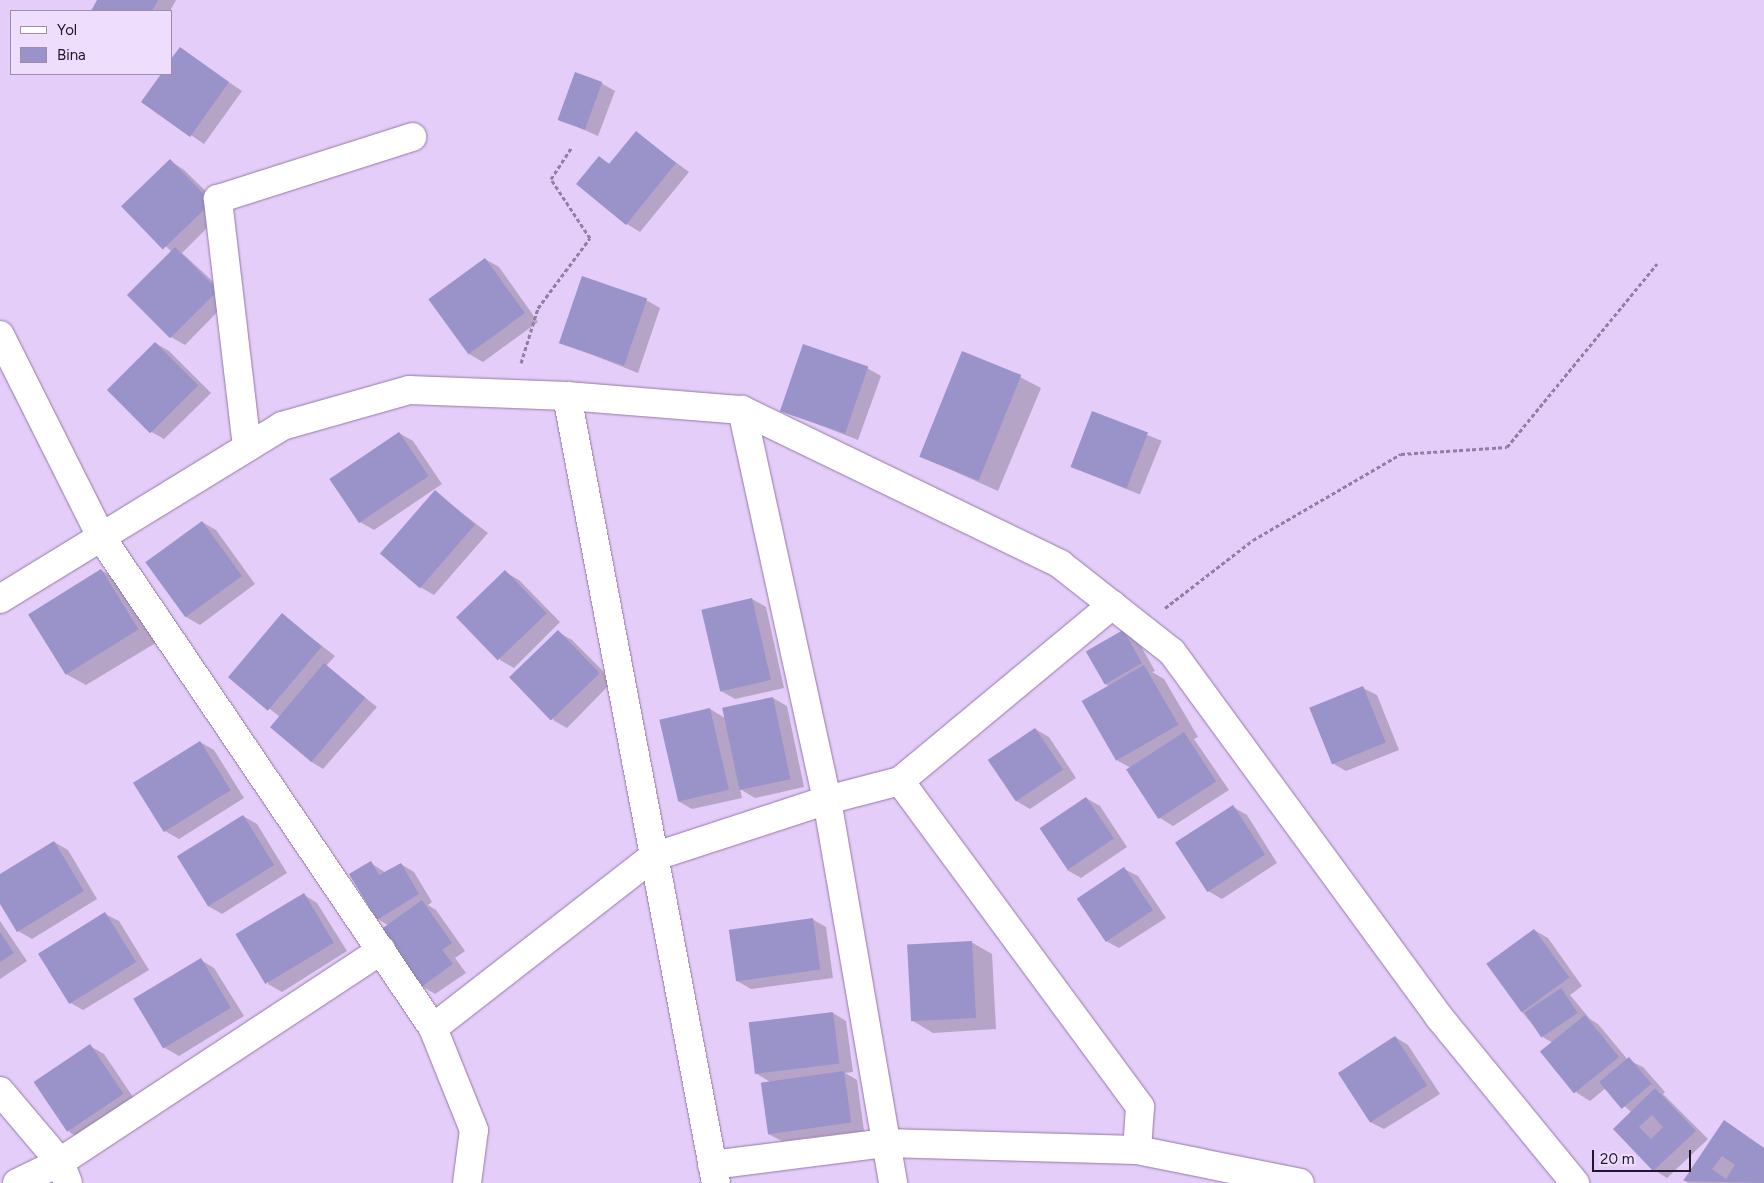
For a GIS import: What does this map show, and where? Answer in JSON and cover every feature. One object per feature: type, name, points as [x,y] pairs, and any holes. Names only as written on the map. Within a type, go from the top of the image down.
[{"type":"street","points":[[247,447],[218,199],[412,137]]},
{"type":"street","points":[[0,335],[101,537],[433,1028],[474,1130],[467,1183]]},
{"type":"street","points":[[0,598],[282,426],[409,390],[567,396],[742,410],[1060,564],[1172,652],[1439,1016],[1575,1183]]},
{"type":"street","points":[[567,396],[652,856],[714,1174],[885,1143],[1137,1150],[1300,1183]]},
{"type":"street","points":[[742,410],[827,800],[893,1183]]},
{"type":"street","points":[[433,1028],[652,856],[827,800],[900,781],[1112,605]]},
{"type":"street","points":[[900,781],[1140,1107],[1137,1150]]},
{"type":"street","points":[[17,1183],[64,1172],[381,950]]},
{"type":"street","points":[[0,1091],[64,1172]]},
{"type":"path","points":[[512,394],[538,308],[590,238],[550,179],[572,147]]},
{"type":"path","points":[[1140,627],[1253,540],[1401,454],[1507,447],[1657,264]]},
{"type":"building","points":[[97,0],[158,0],[153,10],[92,10]]},
{"type":"building","points":[[180,47],[229,82],[190,137],[141,102],[160,75],[172,75],[172,58]]},
{"type":"building","points":[[575,72],[602,82],[585,130],[558,120]]},
{"type":"building","points":[[636,131],[676,163],[626,225],[576,184],[599,156],[609,164]]},
{"type":"building","points":[[170,159],[212,202],[163,249],[121,206]]},
{"type":"building","points":[[175,247],[218,290],[170,338],[127,295]]},
{"type":"building","points":[[485,258],[525,313],[468,354],[428,299]]},
{"type":"building","points":[[582,276],[647,298],[624,366],[559,343]]},
{"type":"building","points":[[155,342],[198,385],[150,433],[107,390]]},
{"type":"building","points":[[803,344],[868,366],[845,434],[780,411]]},
{"type":"building","points":[[962,351],[1021,375],[979,481],[919,457]]},
{"type":"building","points":[[1092,411],[1148,433],[1127,489],[1070,467]]},
{"type":"building","points":[[399,432],[429,476],[359,523],[329,479]]},
{"type":"building","points":[[435,490],[475,525],[420,588],[380,553]]},
{"type":"building","points":[[202,521],[242,576],[185,617],[145,562]]},
{"type":"building","points":[[101,569],[139,629],[66,675],[28,615]]},
{"type":"building","points":[[505,570],[547,613],[498,660],[456,617]]},
{"type":"building","points":[[752,598],[771,680],[720,692],[701,610]]},
{"type":"building","points":[[282,613],[322,646],[268,711],[228,677]]},
{"type":"building","points":[[558,630],[600,673],[551,720],[509,677]]},
{"type":"building","points":[[1123,630],[1142,663],[1105,684],[1086,652]]},
{"type":"building","points":[[324,663],[365,698],[311,762],[270,727]]},
{"type":"building","points":[[1144,665],[1178,725],[1116,761],[1082,701]]},
{"type":"building","points":[[1363,686],[1386,743],[1332,764],[1309,708]]},
{"type":"building","points":[[773,697],[790,779],[740,790],[722,708]]},
{"type":"building","points":[[710,708],[729,790],[678,802],[659,720]]},
{"type":"building","points":[[1035,728],[1063,769],[1016,801],[988,760]]},
{"type":"building","points":[[1184,732],[1216,781],[1158,819],[1126,770]]},
{"type":"building","points":[[200,741],[231,790],[164,832],[133,783]]},
{"type":"building","points":[[1086,797],[1114,838],[1068,870],[1040,828]]},
{"type":"building","points":[[1233,805],[1265,854],[1207,892],[1175,843]]},
{"type":"building","points":[[243,815],[274,865],[208,906],[177,856]]},
{"type":"building","points":[[54,841],[84,891],[17,932],[0,904],[0,874]]},
{"type":"building","points":[[371,861],[379,875],[401,863],[419,894],[377,920],[349,874]]},
{"type":"building","points":[[1124,867],[1153,910],[1106,942],[1077,899]]},
{"type":"building","points":[[304,893],[334,943],[265,984],[235,934]]},
{"type":"building","points":[[422,900],[452,943],[442,950],[453,964],[421,987],[380,930]]},
{"type":"building","points":[[105,912],[136,962],[69,1004],[38,954]]},
{"type":"building","points":[[813,918],[820,969],[736,981],[729,930]]},
{"type":"building","points":[[1534,929],[1569,978],[1522,1012],[1486,964]]},
{"type":"building","points":[[0,932],[14,953],[0,962]]},
{"type":"building","points":[[972,941],[976,1018],[911,1021],[907,944]]},
{"type":"building","points":[[201,958],[231,1008],[163,1048],[133,999]]},
{"type":"building","points":[[1561,988],[1578,1013],[1541,1037],[1525,1013]]},
{"type":"building","points":[[833,1012],[839,1064],[755,1074],[749,1022]]},
{"type":"building","points":[[1585,1015],[1619,1057],[1574,1093],[1540,1052]]},
{"type":"building","points":[[1395,1036],[1427,1085],[1370,1123],[1338,1073]]},
{"type":"building","points":[[90,1044],[124,1094],[67,1132],[34,1082]]},
{"type":"building","points":[[1629,1057],[1651,1084],[1622,1109],[1599,1082]]},
{"type":"building","points":[[844,1071],[851,1122],[768,1134],[761,1083]]},
{"type":"building","points":[[1655,1088],[1696,1131],[1653,1171],[1613,1129]],"holes":[[[1652,1115],[1663,1127],[1651,1139],[1639,1127]]]},
{"type":"building","points":[[1724,1120],[1764,1148],[1764,1183],[1683,1181]],"holes":[[[1722,1156],[1735,1165],[1726,1179],[1712,1169]]]}]
